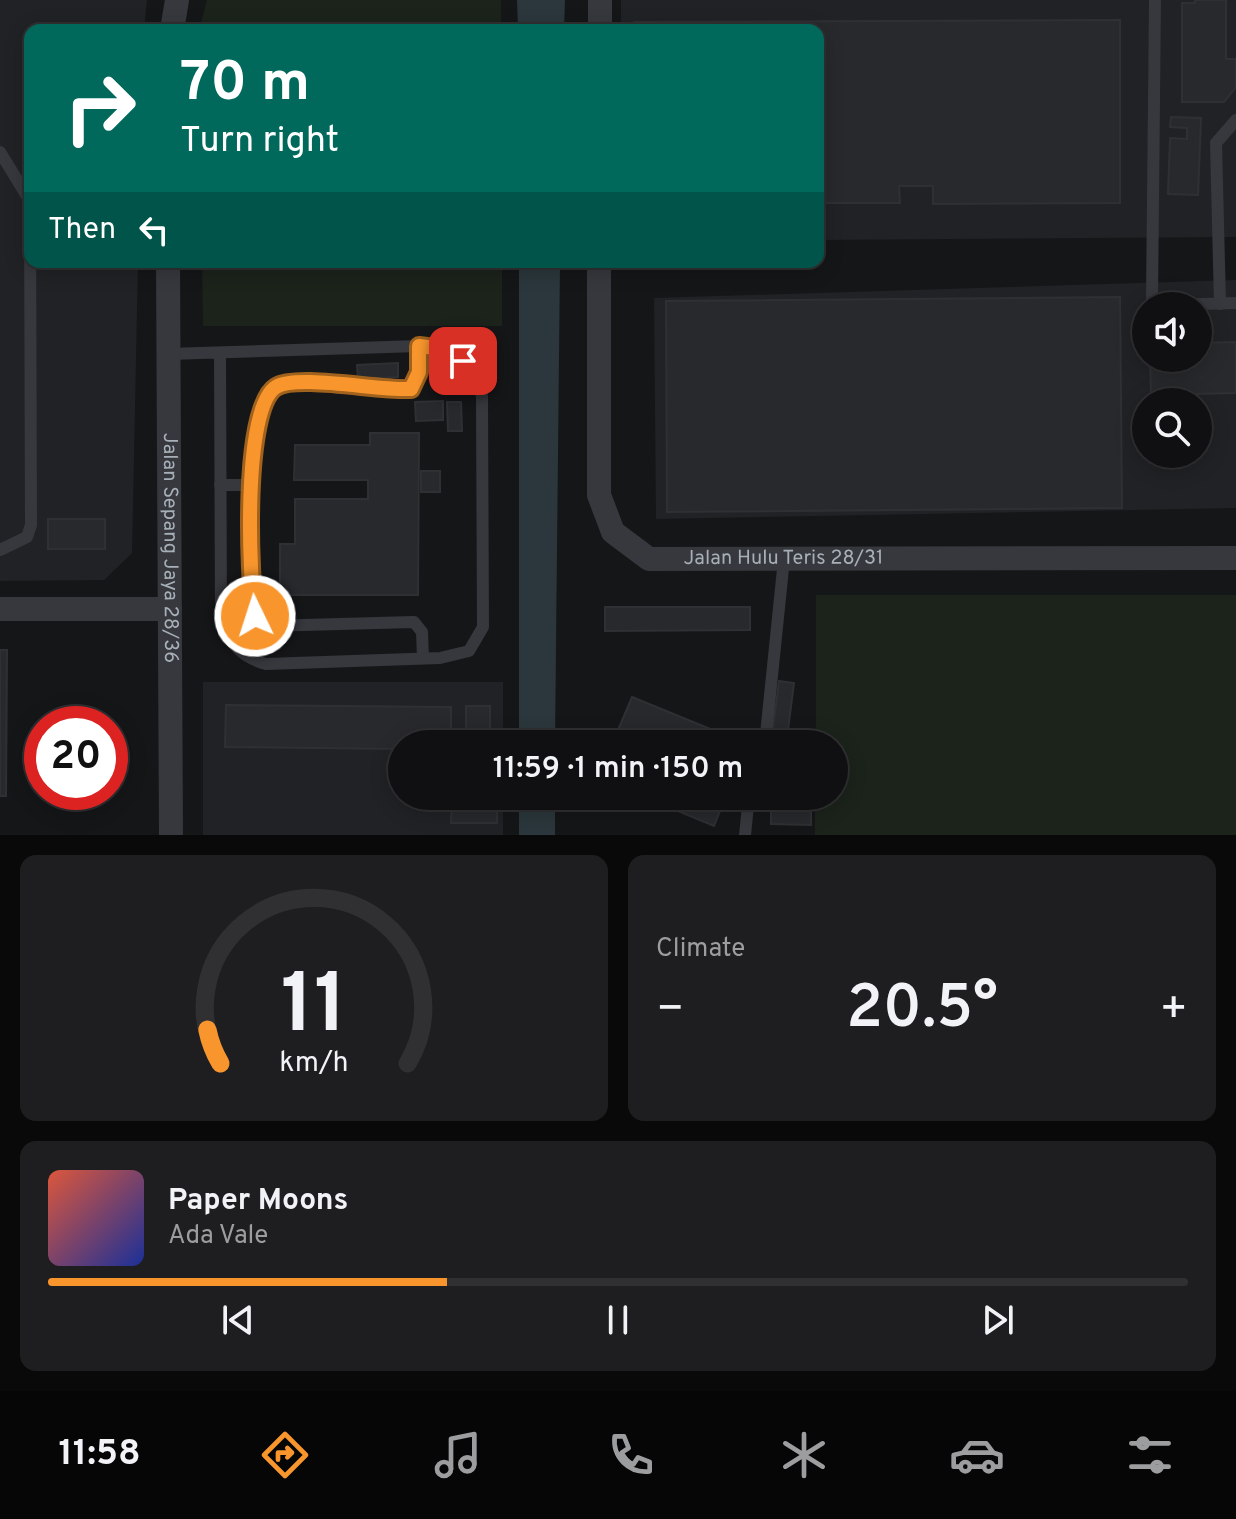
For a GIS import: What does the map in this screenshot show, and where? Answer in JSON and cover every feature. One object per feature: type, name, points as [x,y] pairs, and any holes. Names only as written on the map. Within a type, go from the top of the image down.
[{"type":"street","points":[[173,24],[177,0]]},
{"type":"street","points":[[600,0],[600,24]]},
{"type":"street","name":"Jalan Sepang Jaya 28/36","points":[[168,268],[171,835]]},
{"type":"street","name":"Jalan Hulu Teris 28/31","points":[[599,268],[599,495],[613,532],[649,559],[1236,558]]},
{"type":"street","points":[[0,609],[170,609]]},
{"type":"lane","points":[[1155,0],[1152,300],[1167,305],[1236,303]]},
{"type":"lane","points":[[1220,304],[1216,143],[1236,120]]},
{"type":"lane","points":[[0,152],[24,194]]},
{"type":"lane","points":[[0,550],[27,537],[31,525],[30,268]]},
{"type":"lane","points":[[168,354],[419,346],[452,350],[474,377],[482,396],[483,627],[469,651],[423,658],[266,664],[243,656],[233,646],[221,621],[220,353]]},
{"type":"lane","points":[[419,346],[419,372],[411,389],[389,390],[302,382],[276,387],[262,401],[250,485],[255,616],[266,626],[414,622],[422,632],[423,658]]},
{"type":"lane","points":[[220,485],[250,485]]},
{"type":"lane","points":[[766,730],[784,559]]},
{"type":"lane","points":[[745,835],[748,810]]},
{"type":"shaded area","points":[[0,0],[147,0],[145,24],[24,24],[24,268],[138,268],[132,553],[104,580],[0,581]]},
{"type":"shaded area","points":[[207,0],[501,0],[501,24],[201,24]]},
{"type":"shaded area","points":[[517,0],[565,0],[564,24],[518,24]]},
{"type":"shaded area","points":[[621,0],[1236,0],[1236,237],[824,240],[824,24],[621,24]]},
{"type":"shaded area","points":[[202,268],[502,268],[502,326],[203,326]]},
{"type":"shaded area","points":[[519,268],[560,268],[555,730],[519,730]]},
{"type":"shaded area","points":[[1236,280],[1236,508],[656,519],[654,298]]},
{"type":"shaded area","points":[[816,595],[1236,595],[1236,835],[815,835],[815,810],[848,810],[848,730],[816,730]]},
{"type":"shaded area","points":[[203,682],[503,682],[503,730],[388,730],[388,810],[503,810],[503,835],[203,835]]},
{"type":"shaded area","points":[[519,810],[555,810],[555,835],[519,835]]},
{"type":"building","points":[[1195,0],[1226,0],[1226,59],[1236,59],[1236,87],[1224,102],[1182,102],[1182,3],[1195,3]]},
{"type":"building","points":[[1120,20],[1120,203],[933,204],[933,186],[899,186],[900,203],[824,203],[824,24],[634,22]]},
{"type":"building","points":[[1171,117],[1201,118],[1198,195],[1168,194],[1170,138],[1187,139],[1187,128],[1170,127]]},
{"type":"building","points":[[1120,297],[1122,508],[667,512],[666,301]]},
{"type":"building","points":[[1236,342],[1236,393],[1212,394],[1212,388],[1151,388],[1150,372],[1212,372],[1212,343]]},
{"type":"building","points":[[398,363],[398,377],[358,379],[357,365]]},
{"type":"building","points":[[443,401],[443,420],[416,421],[415,402]]},
{"type":"building","points":[[447,402],[461,402],[462,431],[448,431]]},
{"type":"building","points":[[370,433],[419,433],[418,595],[280,595],[280,544],[295,544],[295,499],[368,499],[368,480],[294,480],[295,445],[370,445]]},
{"type":"building","points":[[421,471],[440,471],[440,492],[421,492]]},
{"type":"building","points":[[48,519],[105,519],[105,549],[48,549]]},
{"type":"building","points":[[605,607],[750,607],[750,630],[605,631]]},
{"type":"building","points":[[0,650],[7,650],[6,796],[0,796]]},
{"type":"building","points":[[779,681],[794,683],[788,730],[773,730]]},
{"type":"building","points":[[632,697],[713,730],[618,730]]},
{"type":"building","points":[[226,705],[451,707],[451,730],[388,730],[388,749],[225,747]]},
{"type":"building","points":[[466,706],[490,706],[490,729],[466,729]]},
{"type":"building","points":[[451,810],[497,810],[497,823],[451,823]]},
{"type":"building","points":[[676,810],[720,810],[714,826]]},
{"type":"building","points":[[771,810],[811,810],[811,825],[771,824]]},
{"type":"route","points":[[255,616],[250,485],[262,401],[276,387],[302,382],[389,390],[411,389],[419,372],[419,346],[452,350],[463,361]]}]
